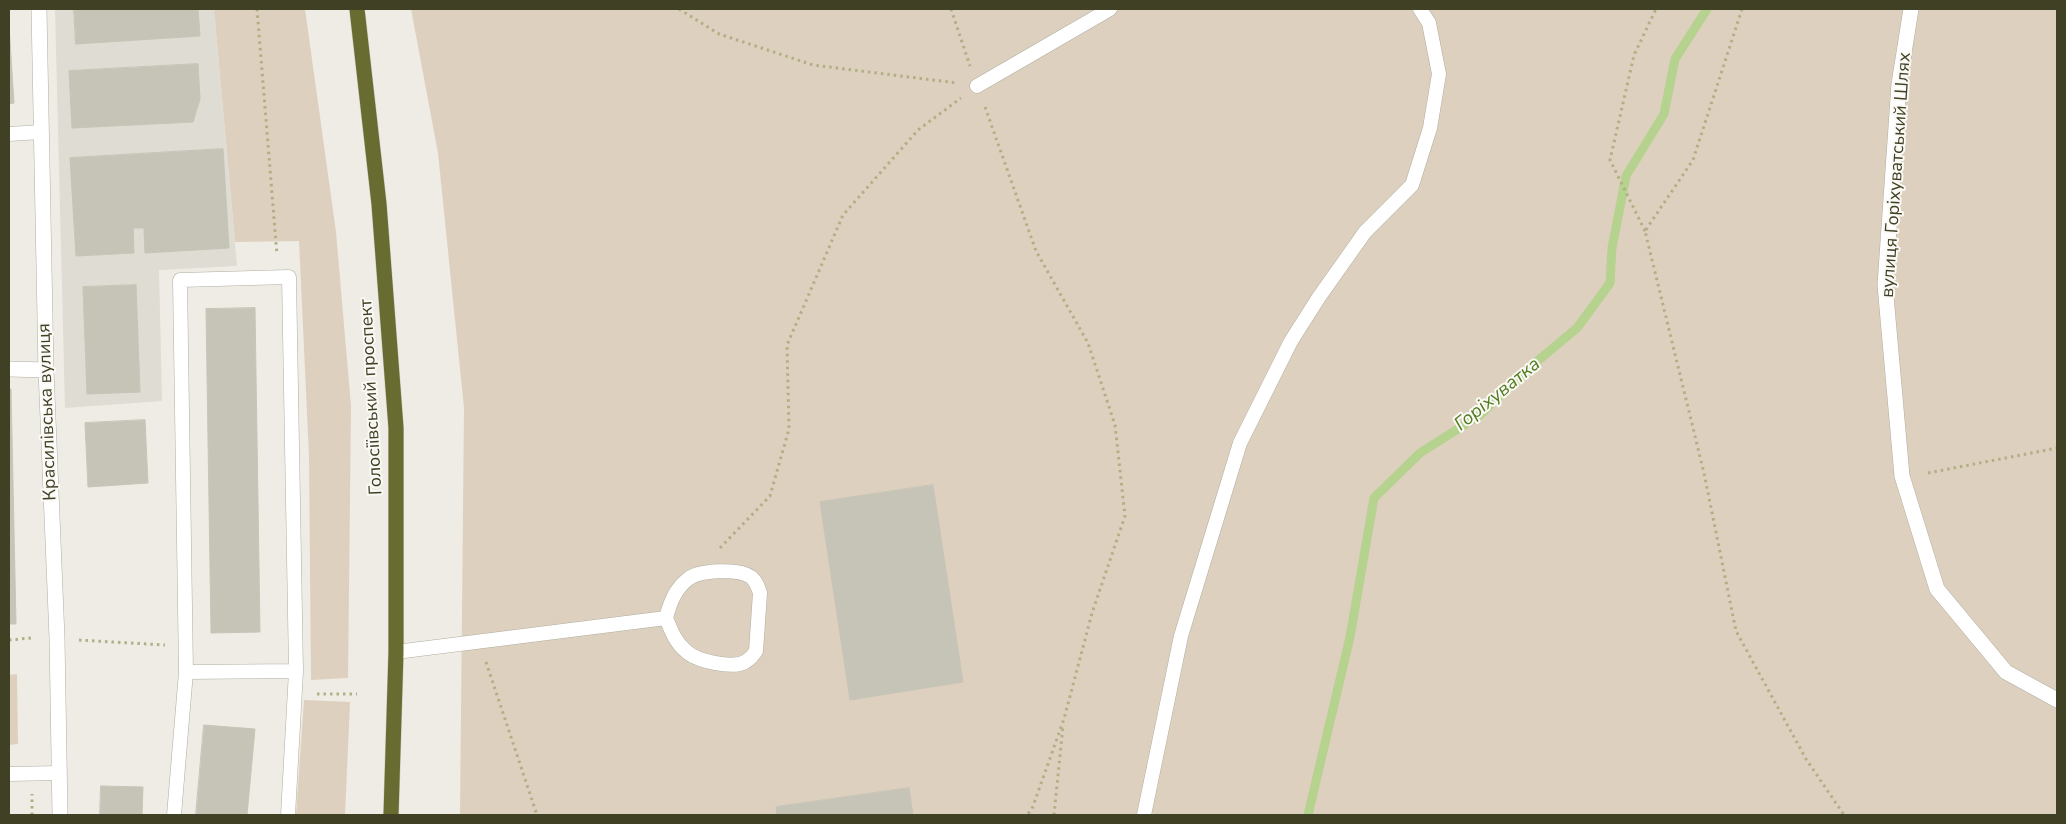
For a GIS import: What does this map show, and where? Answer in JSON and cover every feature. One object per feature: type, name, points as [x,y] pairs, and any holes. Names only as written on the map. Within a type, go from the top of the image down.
[{"type":"highway","name":"Голосіївський проспект","points":[[357,9],[379,204],[396,428],[396,652],[391,815]]},
{"type":"street","name":"Красилівська вулиця","points":[[39,9],[46,370],[57,638],[60,815]]},
{"type":"street","name":"вулиця Горіхуватський Шлях","points":[[1911,9],[1899,84],[1886,284],[1902,476],[1937,589],[2006,672],[2057,700]]},
{"type":"street","points":[[9,369],[46,370]]},
{"type":"lane","points":[[977,86],[1110,9]]},
{"type":"lane","points":[[1144,815],[1181,636],[1240,442],[1291,341],[1319,297],[1365,232],[1412,185],[1430,128],[1439,74],[1429,23],[1420,9]]},
{"type":"lane","points":[[9,134],[41,132]]},
{"type":"lane","points":[[174,815],[186,672],[180,280],[289,276],[296,671],[288,815]]},
{"type":"lane","points":[[700,571],[743,573],[752,577],[760,593],[756,651],[750,659],[736,664],[701,661],[686,652],[673,636],[666,618],[672,598],[687,579],[700,571]]},
{"type":"lane","points":[[396,652],[666,618]]},
{"type":"lane","points":[[186,672],[296,671]]},
{"type":"lane","points":[[9,774],[59,773]]},
{"type":"path","points":[[257,9],[278,276]]},
{"type":"path","points":[[679,9],[720,34],[812,65],[977,86]]},
{"type":"path","points":[[951,9],[1036,251],[1088,343],[1115,425],[1125,516],[1092,613],[1064,719],[1032,810],[1027,815]]},
{"type":"path","points":[[1656,9],[1634,55],[1610,160],[1645,231],[1704,473],[1736,631],[1806,759],[1844,815]]},
{"type":"path","points":[[1645,231],[1693,160],[1742,9]]},
{"type":"path","points":[[700,571],[770,496],[789,429],[787,345],[843,214],[918,130],[977,86]]},
{"type":"path","points":[[1928,473],[2057,448]]},
{"type":"path","points":[[9,640],[31,638]]},
{"type":"path","points":[[57,638],[186,646]]},
{"type":"path","points":[[479,642],[537,815]]},
{"type":"path","points":[[295,693],[357,694]]},
{"type":"path","points":[[1054,815],[1064,719]]},
{"type":"shaded area","points":[[55,9],[214,9],[237,266],[159,270],[162,401],[65,408]]},
{"type":"shaded area","points":[[214,9],[305,9],[336,232],[351,406],[348,678],[311,680],[309,456],[299,241],[235,242]]},
{"type":"shaded area","points":[[411,9],[2057,9],[2057,815],[460,815],[464,408],[438,153]]},
{"type":"shaded area","points":[[17,674],[18,744],[9,745],[9,675]]},
{"type":"shaded area","points":[[304,700],[350,702],[345,815],[296,815]]},
{"type":"building","points":[[74,9],[198,9],[200,36],[76,44]]},
{"type":"building","points":[[9,25],[14,103],[9,104]]},
{"type":"building","points":[[198,64],[200,99],[193,122],[72,128],[69,71]]},
{"type":"building","points":[[223,149],[229,248],[145,253],[144,228],[133,228],[134,253],[76,256],[70,158]]},
{"type":"building","points":[[136,285],[140,392],[87,394],[83,287]]},
{"type":"building","points":[[255,308],[260,632],[211,633],[206,309]]},
{"type":"building","points":[[9,389],[11,389],[16,624],[9,624]]},
{"type":"building","points":[[145,420],[148,483],[88,487],[85,423]]},
{"type":"building","points":[[933,485],[963,682],[850,700],[820,502]]},
{"type":"building","points":[[204,725],[255,729],[247,815],[196,815]]},
{"type":"building","points":[[101,786],[143,787],[142,815],[100,815]]},
{"type":"building","points":[[909,788],[913,815],[777,815],[776,807]]},
{"type":"waterway","name":"Горіхуватка","points":[[1308,815],[1350,637],[1374,498],[1420,453],[1480,415],[1529,368],[1577,328],[1610,283],[1612,248],[1626,176],[1664,114],[1675,59],[1707,9]]}]
